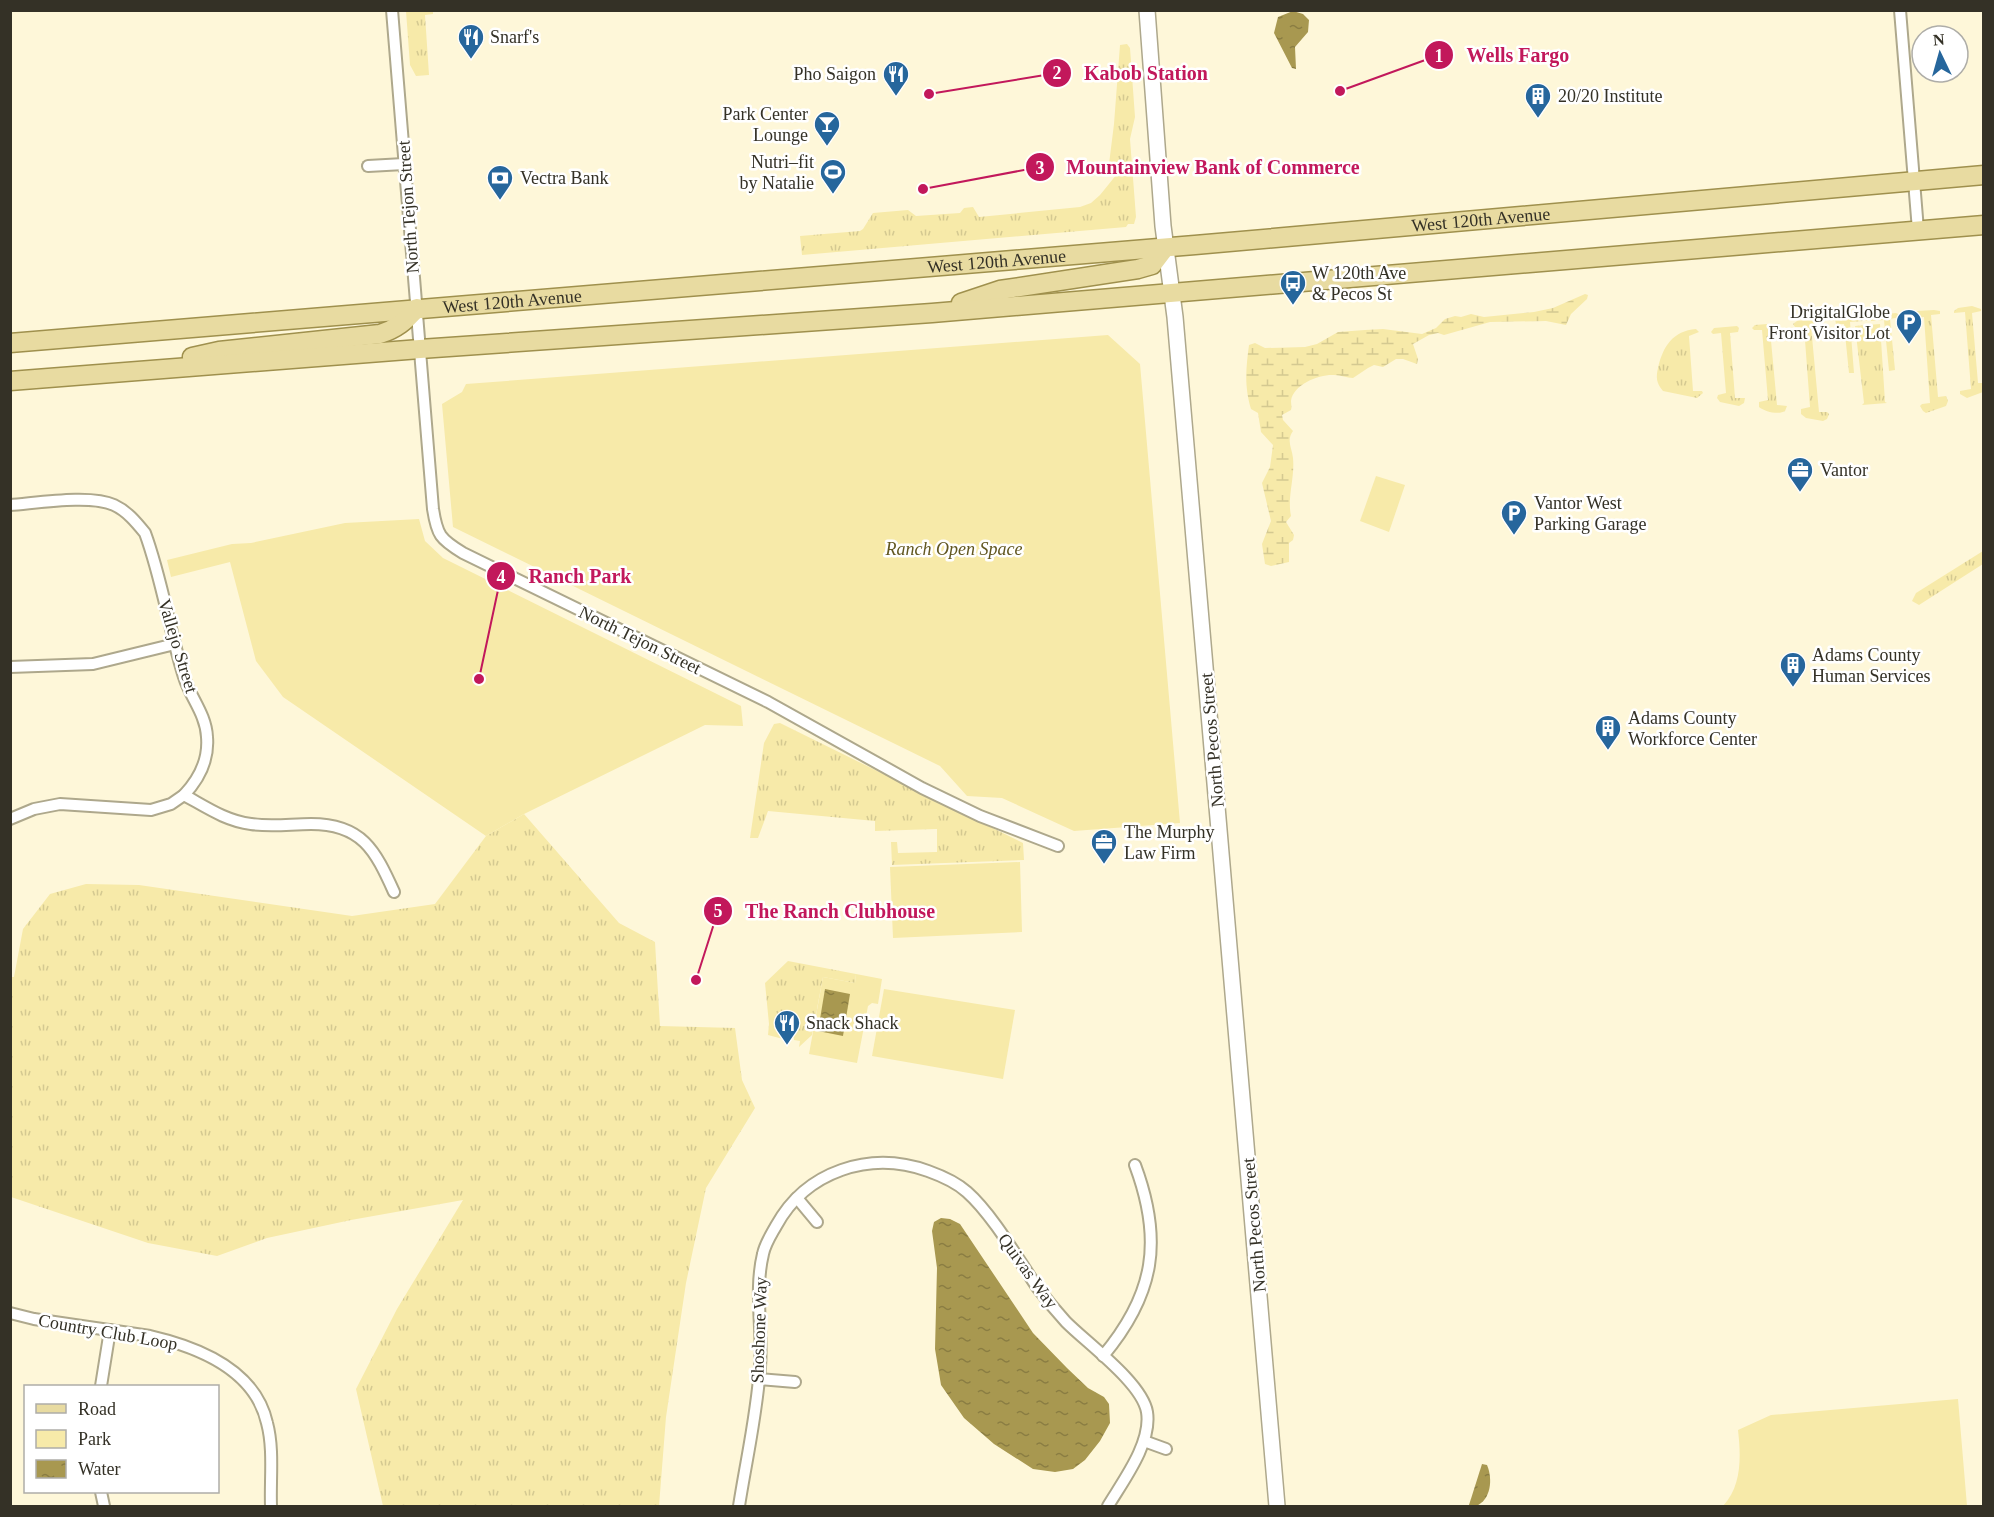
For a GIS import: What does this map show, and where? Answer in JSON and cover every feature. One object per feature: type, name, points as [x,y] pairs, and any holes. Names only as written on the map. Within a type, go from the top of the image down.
[{"type":"main road","name":"West 120th Avenue","points":[[10,343],[1165,248],[1983,175]]},
{"type":"main road","points":[[10,381],[932,313],[1983,225]]},
{"type":"main road","points":[[932,313],[1000,290],[1138,269],[1152,265],[1165,248]]},
{"type":"main road","points":[[138,370],[219,351],[380,334],[391,331],[417,308]]},
{"type":"street","name":"North Tejon Street","points":[[392,10],[433,509],[437,530],[445,542],[463,553],[768,702],[922,788],[980,816],[1058,846]]},
{"type":"street","name":"North Pecos Street","points":[[1147,10],[1165,248],[1172,294],[1236,1011],[1277,1506]]},
{"type":"street","points":[[1899,10],[1918,230]]},
{"type":"street","points":[[368,166],[404,164]]},
{"type":"street","name":"Vallejo Street","points":[[10,505],[94,500],[113,505],[136,521],[145,533],[184,678],[204,722],[207,738],[205,764],[197,780],[184,795]]},
{"type":"street","points":[[10,667],[93,664],[175,644]]},
{"type":"street","points":[[10,819],[34,809],[60,804],[151,810],[171,804],[184,795],[219,815],[241,823],[268,826],[326,825],[338,827],[356,835],[374,851],[394,892]]},
{"type":"street","name":"Quivas Way","points":[[859,1164],[887,1162],[917,1167],[938,1174],[966,1192],[997,1228],[1042,1294],[1066,1322],[1103,1356],[1141,1397],[1147,1410],[1147,1432],[1108,1506]]},
{"type":"street","name":"Shoshone Way","points":[[739,1506],[759,1379],[761,1324],[759,1276],[763,1253],[781,1216],[797,1198],[825,1176],[859,1164]]},
{"type":"street","points":[[1103,1356],[1138,1304],[1148,1276],[1151,1254],[1150,1219],[1148,1205],[1135,1165]]},
{"type":"street","points":[[797,1198],[817,1222]]},
{"type":"street","name":"Country Club Loop","points":[[10,1313],[34,1320],[150,1336],[189,1347],[214,1358],[232,1370],[259,1400],[268,1424],[271,1506]]},
{"type":"street","points":[[101,1385],[110,1330]]},
{"type":"street","points":[[759,1379],[795,1382]]},
{"type":"street","points":[[1144,1441],[1167,1449]]},
{"type":"green space","points":[[406,11],[433,11],[433,14],[425,15],[429,75],[416,76],[410,65]]},
{"type":"green space","points":[[1127,44],[1130,48],[1135,117],[1130,139],[1136,217],[1134,224],[1128,224],[1126,227],[802,255],[800,236],[860,231],[873,213],[908,210],[916,216],[960,213],[964,208],[973,207],[979,217],[1080,207],[1091,203],[1117,174],[1109,164],[1120,45]]},
{"type":"green space","points":[[1585,294],[1588,295],[1587,299],[1571,314],[1566,325],[1546,321],[1490,322],[1444,335],[1438,333],[1429,335],[1413,344],[1418,359],[1417,364],[1396,359],[1383,367],[1374,365],[1353,378],[1328,375],[1315,378],[1302,385],[1293,395],[1291,410],[1282,415],[1283,420],[1293,431],[1290,441],[1293,458],[1291,516],[1286,522],[1294,535],[1293,540],[1289,543],[1289,562],[1271,566],[1265,564],[1262,544],[1271,521],[1262,483],[1270,467],[1273,445],[1261,432],[1258,413],[1251,409],[1246,377],[1249,345],[1255,343],[1265,348],[1305,347],[1317,344],[1338,332],[1365,330],[1383,329],[1422,334],[1436,328],[1445,319],[1455,316],[1471,314],[1484,317],[1534,312],[1553,308]]},
{"type":"green space","points":[[1972,306],[1981,309],[1981,311],[1972,313],[1978,383],[1983,383],[1983,392],[1967,398],[1960,394],[1960,391],[1971,389],[1965,312],[1954,313],[1954,311],[1958,308]]},
{"type":"green space","points":[[1940,311],[1940,314],[1931,315],[1938,397],[1946,396],[1948,401],[1946,406],[1926,413],[1920,406],[1930,403],[1924,317],[1915,318],[1914,313]]},
{"type":"green space","points":[[1896,313],[1900,317],[1890,319],[1895,370],[1889,371],[1884,320],[1871,321],[1871,318],[1866,321],[1865,318],[1863,321],[1850,322],[1854,373],[1849,373],[1844,324],[1836,324],[1835,319]]},
{"type":"green space","points":[[1817,319],[1821,324],[1811,326],[1819,412],[1829,414],[1823,421],[1806,418],[1801,414],[1801,409],[1810,407],[1804,327],[1795,327],[1793,324],[1797,321]]},
{"type":"green space","points":[[1779,323],[1780,328],[1770,330],[1777,405],[1787,406],[1785,411],[1776,413],[1759,407],[1759,402],[1768,400],[1762,330],[1752,328],[1755,325]]},
{"type":"green space","points":[[1880,324],[1885,402],[1887,403],[1862,405],[1864,403],[1855,326]]},
{"type":"green space","points":[[1737,326],[1738,332],[1730,333],[1735,398],[1745,398],[1744,403],[1739,406],[1720,402],[1717,398],[1718,395],[1726,393],[1721,333],[1711,332],[1714,328]]},
{"type":"green space","points":[[1696,329],[1699,332],[1689,336],[1693,391],[1703,393],[1697,398],[1663,391],[1658,383],[1657,374],[1666,347],[1675,336]]},
{"type":"green space","name":"Ranch Open Space","points":[[1108,335],[1140,364],[1180,823],[1074,831],[1002,798],[967,796],[940,766],[453,527],[442,404],[462,392],[466,384]]},
{"type":"green space","points":[[1376,476],[1405,485],[1389,532],[1360,521]]},
{"type":"green space","points":[[419,519],[425,541],[443,558],[741,706],[743,726],[705,725],[524,814],[486,836],[283,697],[256,661],[230,562],[171,577],[167,560],[232,544],[251,543],[345,523]]},
{"type":"green space","points":[[1983,551],[1983,564],[1919,605],[1912,601],[1916,593]]},
{"type":"green space","points":[[780,723],[1023,843],[1024,860],[892,865],[891,842],[897,842],[898,853],[937,852],[937,829],[875,831],[875,821],[768,811],[758,838],[750,838],[764,743],[774,724]]},
{"type":"green space","points":[[524,814],[619,923],[655,942],[660,1026],[735,1028],[742,1080],[755,1108],[706,1188],[686,1283],[666,1417],[659,1506],[383,1506],[356,1389],[397,1309],[463,1200],[267,1238],[217,1256],[148,1243],[11,1197],[11,977],[14,977],[23,929],[50,894],[86,884],[139,885],[352,916],[435,904],[486,836]]},
{"type":"green space","points":[[1020,862],[1022,932],[893,938],[890,867]]},
{"type":"green space","points":[[788,961],[856,974],[855,983],[823,977],[812,1035],[799,1047],[800,1041],[794,1038],[784,1037],[783,1039],[768,1035],[765,983]]},
{"type":"green space","points":[[856,974],[882,979],[878,1004],[872,1003],[868,1006],[857,1063],[809,1054],[823,977],[855,983]]},
{"type":"green space","points":[[884,989],[1015,1010],[1003,1079],[872,1056]]},
{"type":"green space","points":[[1958,1399],[1967,1506],[1723,1506],[1734,1489],[1739,1470],[1738,1430],[1771,1415]]},
{"type":"water","points":[[1293,11],[1303,14],[1309,20],[1308,32],[1295,47],[1296,69],[1292,68],[1274,33],[1278,17]]},
{"type":"water","points":[[825,989],[850,994],[843,1036],[818,1031]]},
{"type":"water","points":[[941,1218],[960,1224],[1033,1333],[1088,1388],[1104,1397],[1109,1404],[1110,1423],[1085,1460],[1073,1469],[1055,1472],[1033,1469],[994,1444],[964,1418],[941,1385],[935,1349],[937,1268],[932,1231],[934,1222]]},
{"type":"water","points":[[1482,1464],[1487,1465],[1489,1471],[1488,1494],[1476,1506],[1469,1505]]},
{"type":"place","name":"Snarf's","points":[[471,60]]},
{"type":"place","name":"Wells Fargo","points":[[1340,91]]},
{"type":"place","name":"Kabob Station","points":[[929,94]]},
{"type":"place","name":"Pho Saigon","points":[[896,97]]},
{"type":"place","name":"20/20 Institute","points":[[1538,119]]},
{"type":"place","name":"Park Center Lounge","points":[[827,147]]},
{"type":"place","name":"Mountainview Bank of Commerce","points":[[923,189]]},
{"type":"place","name":"Nutri–fit by Natalie","points":[[833,195]]},
{"type":"place","name":"Vectra Bank","points":[[500,201]]},
{"type":"place","name":"W 120th Ave & Pecos St","points":[[1293,306]]},
{"type":"place","name":"DrigitalGlobe Front Visitor Lot","points":[[1909,345]]},
{"type":"place","name":"Vantor","points":[[1800,493]]},
{"type":"place","name":"Vantor West Parking Garage","points":[[1514,536]]},
{"type":"place","name":"Ranch Park","points":[[479,679]]},
{"type":"place","name":"Adams County Human Services","points":[[1793,688]]},
{"type":"place","name":"Adams County Workforce Center","points":[[1608,751]]},
{"type":"place","name":"The Murphy Law Firm","points":[[1104,865]]},
{"type":"place","name":"The Ranch Clubhouse","points":[[696,980]]},
{"type":"place","name":"Snack Shack","points":[[787,1046]]}]
